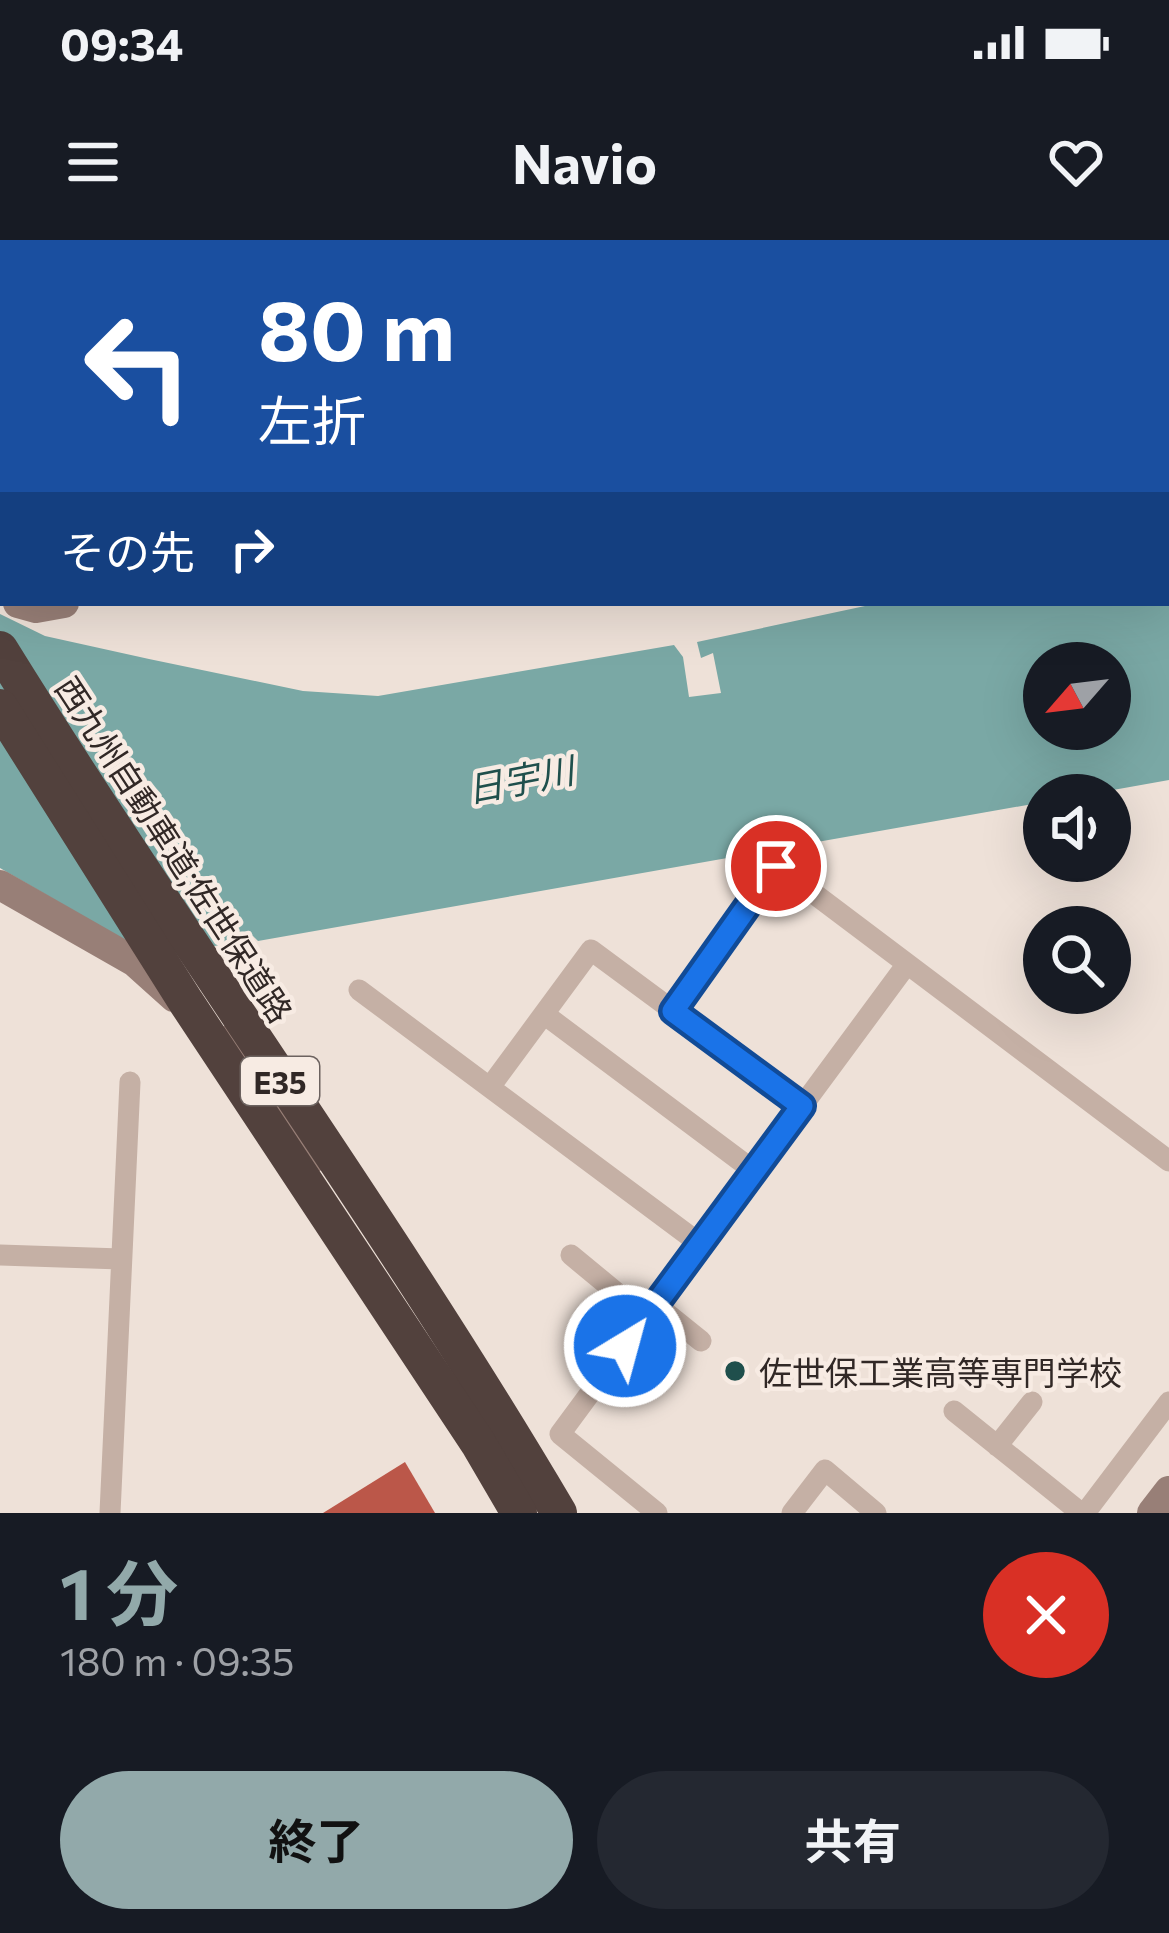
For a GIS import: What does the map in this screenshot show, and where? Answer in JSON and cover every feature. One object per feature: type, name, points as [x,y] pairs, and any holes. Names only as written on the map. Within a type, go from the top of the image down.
[{"type":"highway","name":"西九州自動車道;佐世保道路","points":[[0,650],[442,1322],[559,1513]]},
{"type":"highway","name":"E35","points":[[0,707],[519,1513]]},
{"type":"street","points":[[0,692],[247,1059],[536,1513]]},
{"type":"street","points":[[673,1011],[776,866],[1169,1161]]},
{"type":"street","points":[[0,885],[135,962],[247,1059]]},
{"type":"street","points":[[490,1087],[591,950],[802,1106]]},
{"type":"street","points":[[657,1513],[560,1434],[907,964]]},
{"type":"street","points":[[358,990],[700,1244]]},
{"type":"street","points":[[544,1014],[754,1171]]},
{"type":"street","points":[[110,1513],[130,1082]]},
{"type":"street","points":[[0,1255],[121,1258]]},
{"type":"street","points":[[571,1255],[701,1341]]},
{"type":"street","points":[[997,1446],[1031,1402]]},
{"type":"street","points":[[954,1411],[1083,1513],[1169,1402]]},
{"type":"street","points":[[792,1513],[825,1470],[876,1513]]},
{"type":"street","points":[[1152,1513],[1169,1491]]},
{"type":"water","name":"日宇川","points":[[865,606],[1169,606],[1169,780],[1131,787],[1131,774],[1023,774],[1023,806],[258,941],[253,936],[169,958],[131,944],[0,868],[0,614],[45,636],[149,659],[303,691],[378,696],[674,645],[683,657],[689,697],[721,693],[713,653],[701,658],[697,642]]},
{"type":"building","points":[[405,1462],[435,1513],[323,1513]]},
{"type":"place","name":"佐世保工業高等専門学校","points":[[735,1371]]},
{"type":"route","points":[[625,1346],[802,1106],[673,1011],[776,866]]}]
